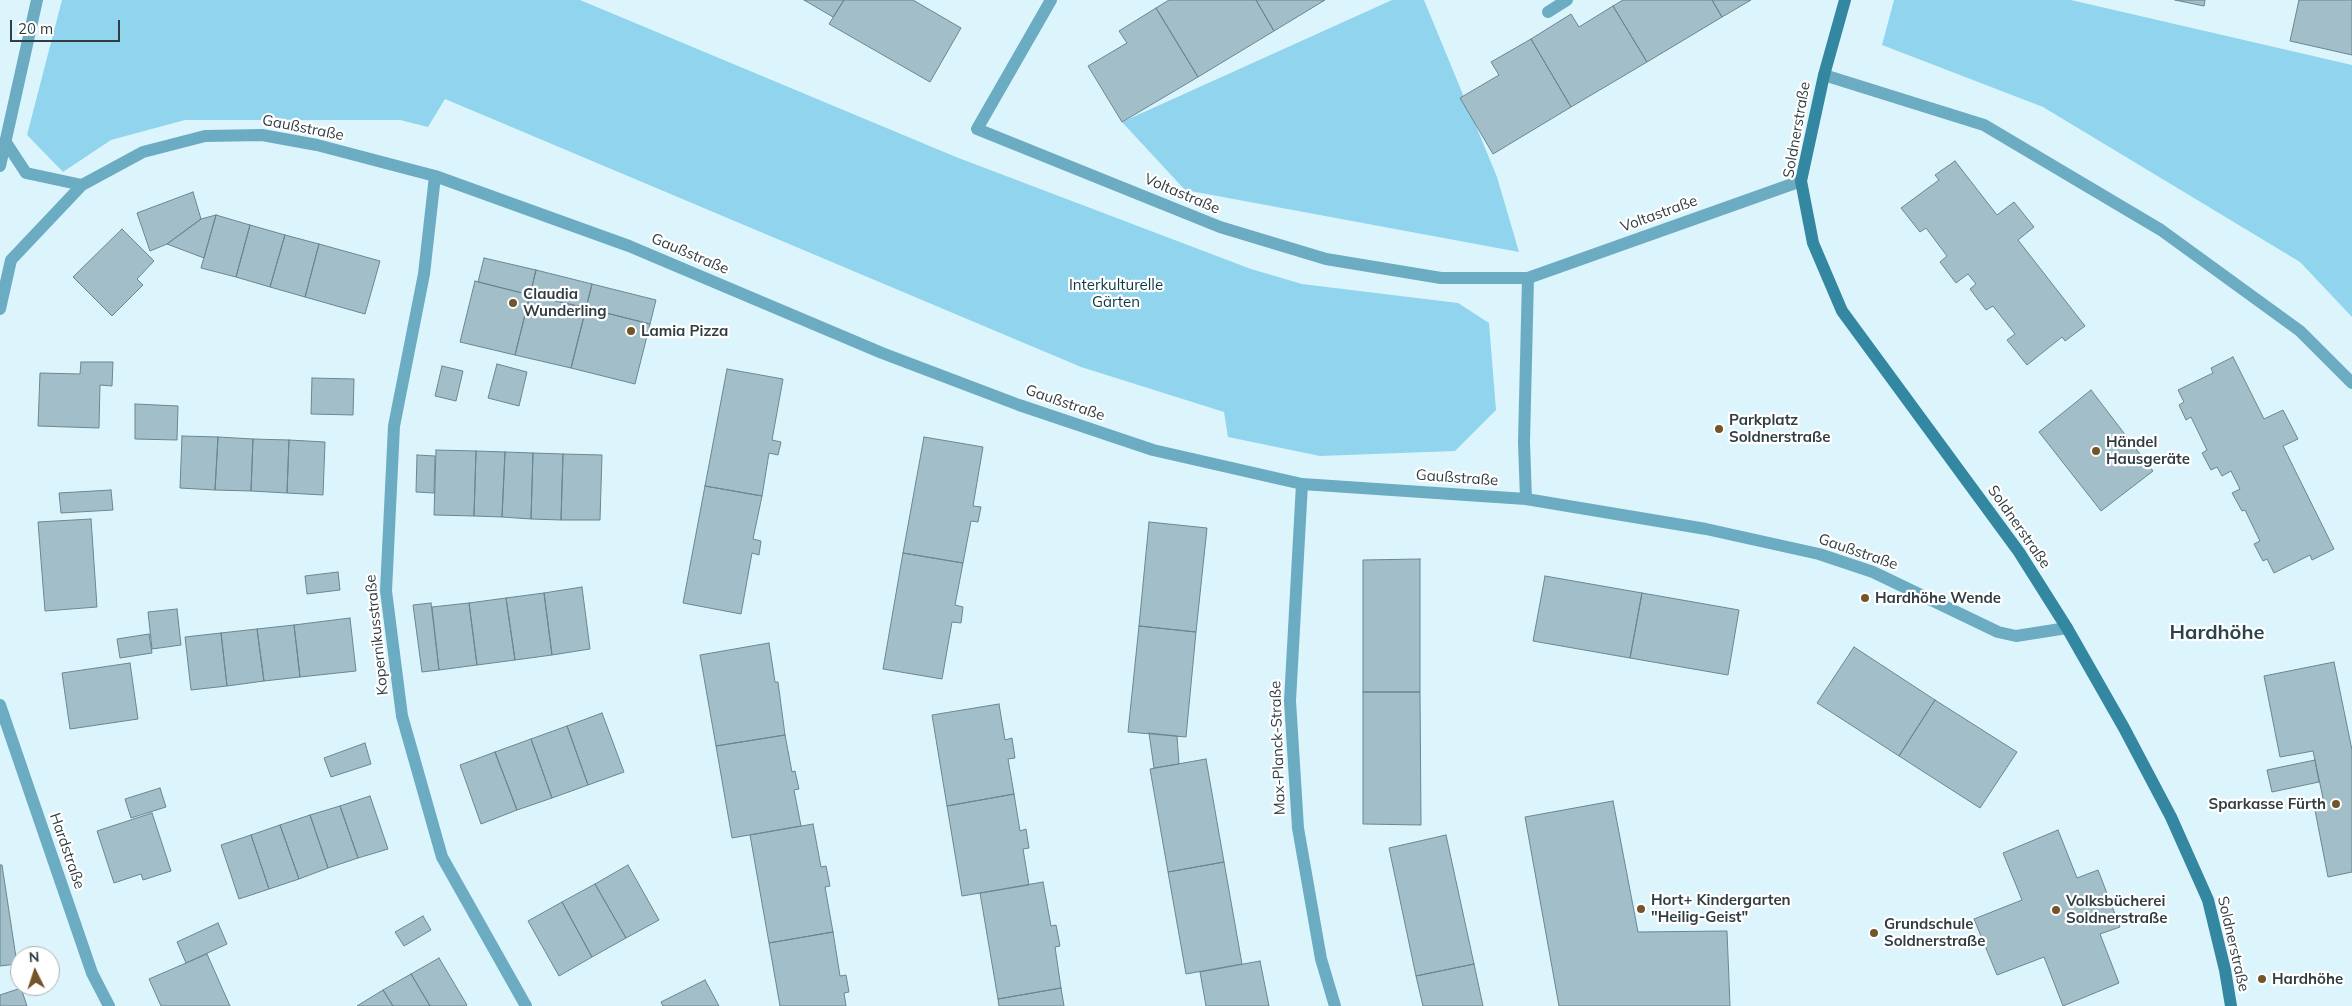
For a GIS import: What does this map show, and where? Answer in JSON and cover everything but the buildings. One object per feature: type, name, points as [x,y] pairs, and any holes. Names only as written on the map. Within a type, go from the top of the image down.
[{"type":"street","points":[[0,166],[37,0]]},
{"type":"street","name":"Voltastraße","points":[[1051,0],[977,129],[1220,227],[1326,259],[1441,278],[1528,278],[1802,181]]},
{"type":"street","points":[[1548,12],[1567,0]]},
{"type":"street","name":"Soldnerstraße","points":[[1845,0],[1824,75],[1802,181],[1813,243],[1842,311],[2000,526],[2067,628],[2172,817],[2204,891],[2225,970],[2231,1006]]},
{"type":"street","name":"Soldnerstraße","points":[[1824,75],[1984,125],[2161,230],[2300,331],[2352,383]]},
{"type":"street","name":"Gaußstraße","points":[[82,185],[143,152],[205,136],[262,135],[317,145],[435,176],[630,246],[882,353],[1019,405],[1153,450],[1302,484],[1526,499],[1706,529],[1819,554],[1873,572],[1998,632],[2016,636],[2067,628]]},
{"type":"street","points":[[5,141],[26,173],[82,185]]},
{"type":"street","name":"Kopernikusstraße","points":[[435,176],[424,274],[394,426],[386,591],[402,716],[442,858],[526,1006]]},
{"type":"street","points":[[0,309],[11,260],[82,185]]},
{"type":"street","points":[[1526,499],[1524,442],[1528,278]]},
{"type":"street","name":"Max-Planck-Straße","points":[[1302,484],[1290,701],[1298,828],[1321,959],[1335,1006]]},
{"type":"street","name":"Hardstraße","points":[[0,705],[92,973],[108,1006]]},
{"type":"green space","name":"Interkulturelle Gärten","points":[[62,0],[580,0],[956,157],[1251,269],[1302,284],[1458,303],[1489,323],[1496,410],[1455,451],[1320,456],[1228,437],[1224,412],[1081,367],[445,99],[428,127],[400,120],[185,120],[111,140],[63,172],[27,135]]},
{"type":"green space","points":[[1392,0],[1424,0],[1497,177],[1519,252],[1185,190],[1122,122]]},
{"type":"green space","points":[[1894,0],[2071,0],[2352,65],[2352,317],[2300,262],[2043,107],[1882,45]]},
{"type":"place","name":"Claudia Wunderling","points":[[513,303]]},
{"type":"place","name":"Lamia Pizza","points":[[631,331]]},
{"type":"place","name":"Parkplatz Soldnerstraße","points":[[1719,429]]},
{"type":"place","name":"Händel Hausgeräte","points":[[2096,451]]},
{"type":"place","name":"Hardhöhe Wende","points":[[1865,598]]},
{"type":"place","name":"Sparkasse Fürth","points":[[2336,804]]},
{"type":"place","name":"Hort+ Kindergarten \"Heilig-Geist\"","points":[[1641,909]]},
{"type":"place","name":"Volksbücherei Soldnerstraße","points":[[2056,910]]},
{"type":"place","name":"Grundschule Soldnerstraße","points":[[1874,933]]},
{"type":"place","name":"Hardhöhe","points":[[2262,979]]},
{"type":"district","name":"Hardhöhe","points":[[2217,633]]}]
